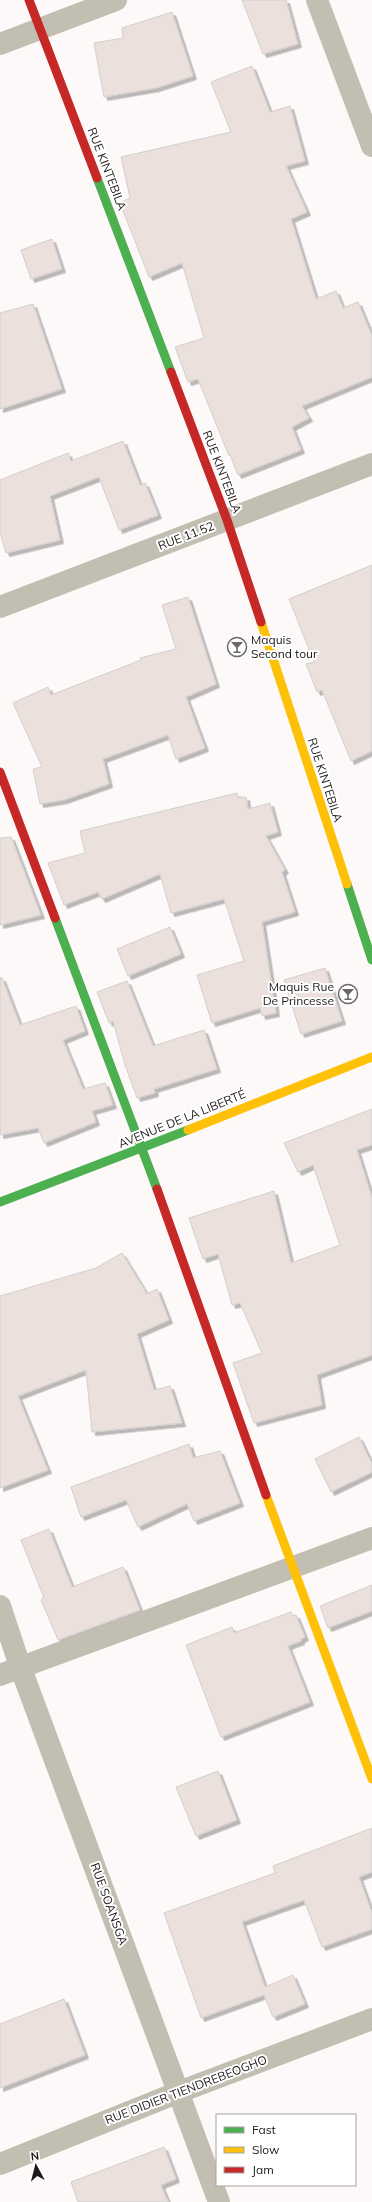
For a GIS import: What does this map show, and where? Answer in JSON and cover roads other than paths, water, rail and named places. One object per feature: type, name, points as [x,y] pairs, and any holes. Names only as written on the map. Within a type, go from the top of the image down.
[{"type":"street","name":"RUE KINTEBILA","points":[[29,0],[227,520],[372,960]]},
{"type":"street","points":[[0,44],[116,0]]},
{"type":"street","points":[[318,0],[372,146]]},
{"type":"street","name":"RUE 11.52","points":[[0,607],[372,464]]},
{"type":"street","points":[[0,772],[143,1148],[292,1568],[372,1779]]},
{"type":"street","name":"AVENUE DE LA LIBERTÉ","points":[[0,1202],[143,1148],[372,1057]]},
{"type":"street","points":[[0,1675],[20,1666],[372,1538]]},
{"type":"street","name":"RUE SOANSGA","points":[[0,1606],[20,1666],[219,2202]]},
{"type":"street","name":"RUE DIDIER TIENDREBEOGHO","points":[[0,2164],[179,2092],[372,2019]]},
{"type":"place","name":"Maquis Second tour","points":[[237,647]]},
{"type":"place","name":"Maquis Rue De Princesse","points":[[348,994]]}]
